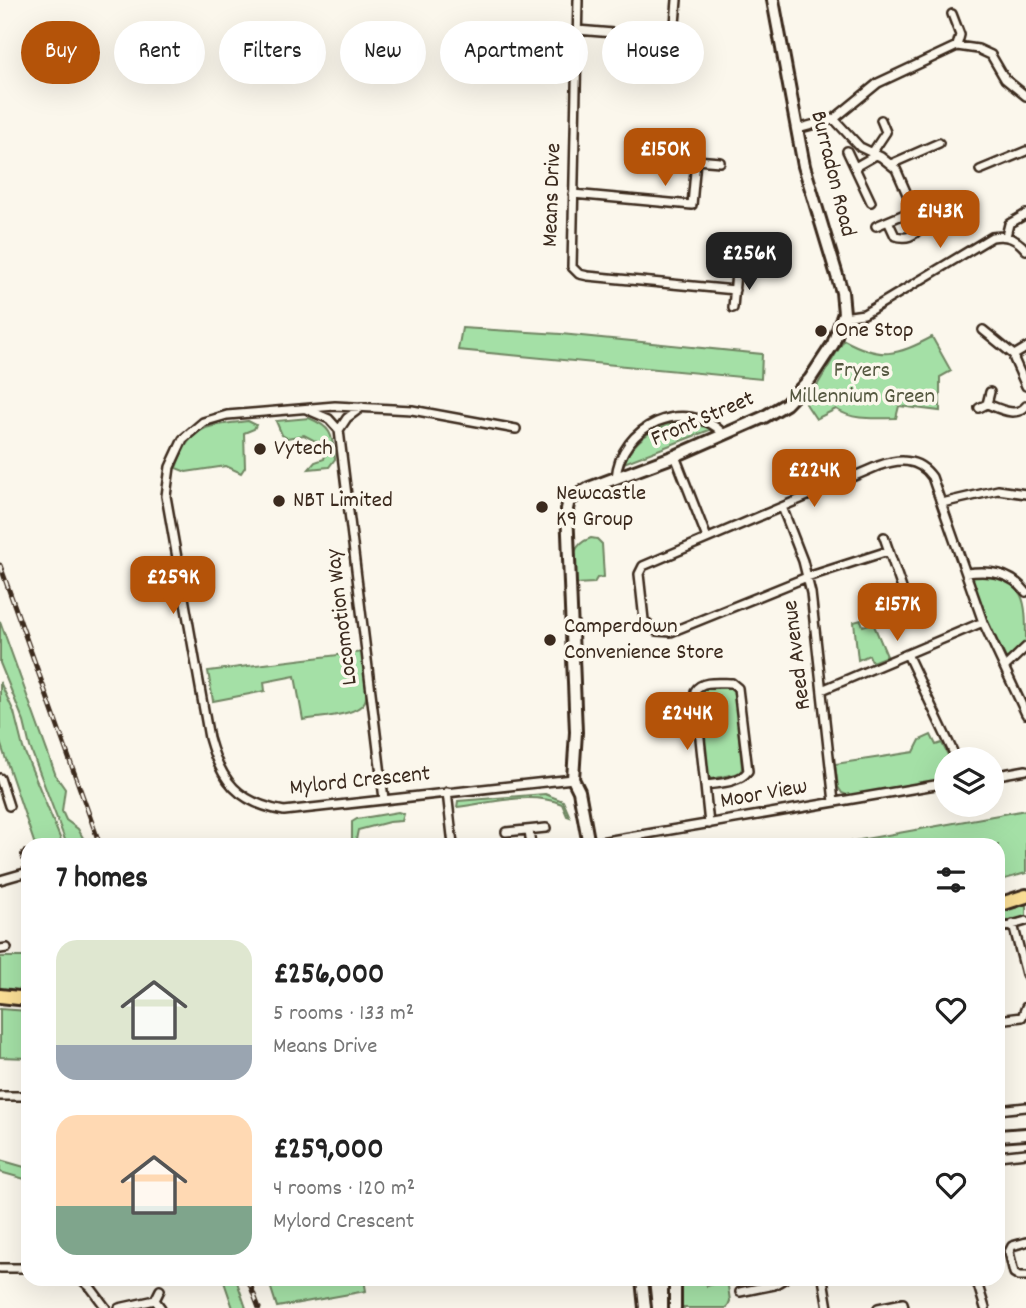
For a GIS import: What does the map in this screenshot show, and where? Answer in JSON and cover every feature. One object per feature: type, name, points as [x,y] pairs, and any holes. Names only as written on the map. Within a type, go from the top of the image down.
[{"type":"main road","name":"Burradon Road","points":[[773,0],[804,166],[842,292],[844,317]]},
{"type":"main road","name":"Front Street","points":[[573,779],[576,732],[567,509],[569,500],[576,494],[675,456],[764,417],[792,399],[823,361],[844,317]]},
{"type":"main road","points":[[573,779],[579,791],[588,838]]},
{"type":"main road","points":[[1005,903],[1026,897]]},
{"type":"main road","points":[[0,996],[21,998]]},
{"type":"main road","points":[[1005,1135],[1026,1133]]},
{"type":"main road","points":[[643,1286],[645,1308]]},
{"type":"main road","points":[[675,1286],[675,1308]]},
{"type":"street","name":"Means Drive","points":[[577,21],[578,0]]},
{"type":"street","points":[[675,21],[677,0]]},
{"type":"street","points":[[952,13],[960,35],[957,46]]},
{"type":"street","points":[[797,130],[834,119],[878,83],[957,46],[978,49],[991,55],[1005,79],[1026,96]]},
{"type":"street","name":"Means Drive","points":[[576,84],[572,267],[579,274],[735,290]]},
{"type":"street","points":[[834,119],[852,139],[896,169],[921,227],[914,235],[905,239],[895,236],[888,221]]},
{"type":"street","points":[[855,167],[874,154],[886,132],[881,120]]},
{"type":"street","points":[[891,164],[939,143]]},
{"type":"street","points":[[847,151],[871,202]]},
{"type":"street","points":[[980,170],[1026,152]]},
{"type":"street","points":[[573,194],[692,205],[696,160],[720,162]]},
{"type":"street","points":[[876,226],[914,211]]},
{"type":"street","points":[[1006,236],[1009,225],[1026,214]]},
{"type":"street","points":[[844,317],[864,314],[987,239],[1006,236],[1026,250]]},
{"type":"street","points":[[716,271],[747,274]]},
{"type":"street","points":[[733,308],[736,272]]},
{"type":"street","points":[[983,330],[1015,356]]},
{"type":"street","points":[[1015,356],[1026,348]]},
{"type":"street","points":[[1015,356],[1015,365],[1026,386]]},
{"type":"street","points":[[987,404],[990,392]]},
{"type":"street","points":[[979,408],[987,404],[1013,413],[1025,410]]},
{"type":"street","points":[[300,407],[329,419],[339,430],[347,418],[362,407]]},
{"type":"street","name":"Mylord Crescent","points":[[516,429],[412,410],[362,407],[300,407],[227,415],[203,422],[183,439],[170,467],[166,496],[209,738],[217,764],[229,783],[244,798],[269,808],[292,810],[573,779]]},
{"type":"street","points":[[616,478],[617,463],[624,449],[640,431],[654,423],[672,418],[690,418],[708,423],[724,435]]},
{"type":"street","name":"Locomotion Way","points":[[339,430],[384,799]]},
{"type":"street","points":[[675,456],[707,538]]},
{"type":"street","points":[[888,551],[807,577],[671,632],[662,633],[652,629],[644,620],[640,569],[646,564],[878,466],[902,460],[926,469],[932,477],[983,622],[1026,713]]},
{"type":"street","points":[[942,503],[989,491],[1026,494]]},
{"type":"street","name":"Reed Avenue","points":[[782,507],[811,593],[834,802]]},
{"type":"street","points":[[884,537],[905,597]]},
{"type":"street","points":[[966,573],[984,570],[1005,575],[1018,582],[1026,592]]},
{"type":"street","points":[[822,690],[983,622]]},
{"type":"street","points":[[1005,667],[1026,647]]},
{"type":"street","points":[[907,654],[951,747]]},
{"type":"street","points":[[705,785],[734,780],[743,777],[748,771],[736,684],[703,684],[697,686],[695,691],[709,824]]},
{"type":"street","points":[[1004,774],[1026,770]]},
{"type":"street","points":[[0,778],[2,792],[9,806]]},
{"type":"street","name":"Moor View","points":[[629,838],[934,785]]},
{"type":"street","points":[[447,792],[452,838]]},
{"type":"street","points":[[506,832],[546,828]]},
{"type":"street","points":[[529,830],[530,838]]},
{"type":"street","points":[[0,880],[21,874]]},
{"type":"street","points":[[1005,927],[1026,921]]},
{"type":"street","points":[[1013,924],[1026,974]]},
{"type":"street","points":[[1005,1019],[1024,1020],[1026,1007]]},
{"type":"street","points":[[0,1096],[21,1096]]},
{"type":"street","points":[[1005,1109],[1026,1107]]},
{"type":"street","points":[[1005,1155],[1026,1153]]},
{"type":"street","points":[[1026,1242],[1012,1246],[1009,1252],[1014,1273],[1026,1276]]},
{"type":"street","points":[[0,1268],[21,1268]]},
{"type":"street","points":[[89,1286],[106,1308]]},
{"type":"street","points":[[740,1292],[769,1286]]},
{"type":"street","points":[[823,1286],[828,1308]]},
{"type":"street","points":[[978,1286],[985,1308]]},
{"type":"street","points":[[155,1300],[160,1290]]},
{"type":"street","points":[[119,1308],[155,1300]]},
{"type":"street","points":[[155,1300],[161,1308]]},
{"type":"street","points":[[878,1308],[903,1303],[904,1308]]},
{"type":"green space","points":[[462,328],[561,334],[762,354],[761,379],[458,350]]},
{"type":"green space","name":"Fryers Millennium Green","points":[[932,337],[951,371],[940,377],[940,411],[899,406],[896,418],[873,418],[857,417],[836,409],[816,419],[806,404],[844,340],[868,351],[888,353],[898,352]]},
{"type":"green space","points":[[309,418],[323,425],[330,433],[335,459],[329,467],[309,469],[315,462],[324,459],[326,452],[323,445],[304,435],[287,438],[282,435],[276,421]]},
{"type":"green space","points":[[248,421],[256,425],[254,429],[244,433],[245,467],[241,473],[226,466],[186,472],[176,468],[187,443],[194,435],[211,426]]},
{"type":"green space","points":[[673,423],[696,424],[712,429],[624,463],[632,449],[644,437],[657,428]]},
{"type":"green space","points":[[591,538],[602,544],[604,577],[597,578],[594,583],[575,584],[574,556],[579,546]]},
{"type":"green space","points":[[985,574],[999,578],[1016,588],[1024,604],[1026,642],[1007,660],[986,619],[971,576]]},
{"type":"green space","points":[[861,620],[863,626],[873,623],[887,656],[872,662],[869,655],[858,660],[854,622]]},
{"type":"green space","points":[[0,621],[56,776],[65,789],[62,811],[66,820],[78,829],[83,838],[64,838],[30,747],[24,722],[0,663]]},
{"type":"green space","points":[[362,652],[366,697],[364,703],[350,712],[303,720],[295,676],[264,682],[265,691],[213,701],[208,671]]},
{"type":"green space","points":[[0,682],[14,712],[23,748],[60,838],[33,838],[0,742]]},
{"type":"green space","points":[[729,687],[735,692],[742,768],[740,773],[711,779],[707,774],[699,695],[703,689]]},
{"type":"green space","points":[[931,735],[936,745],[942,743],[944,747],[934,747],[934,782],[849,796],[842,793],[838,787],[835,764],[914,752],[920,740]]},
{"type":"green space","points":[[545,794],[563,801],[570,817],[562,804],[537,798],[457,807],[458,801]]},
{"type":"green space","points":[[1026,810],[1026,873],[1005,879],[1005,838],[871,838],[987,817],[1004,817],[1004,814]]},
{"type":"green space","points":[[398,812],[404,814],[402,821],[358,830],[356,838],[352,838],[352,822]]},
{"type":"green space","points":[[1026,904],[1026,917],[1005,922],[1005,911]]},
{"type":"green space","points":[[0,957],[21,957],[21,993],[0,990]]},
{"type":"green space","points":[[0,1009],[21,1010],[21,1058],[0,1057]]},
{"type":"green space","points":[[0,1160],[21,1166],[21,1178],[0,1172]]},
{"type":"green space","points":[[225,1286],[238,1286],[246,1308],[233,1308]]},
{"type":"green space","points":[[270,1286],[365,1286],[366,1291],[277,1307]]},
{"type":"green space","points":[[680,1286],[728,1286],[730,1301],[727,1308],[682,1308]]},
{"type":"railway","points":[[0,565],[98,838]]},
{"type":"railway","points":[[251,1286],[259,1308]]},
{"type":"place","name":"One Stop","points":[[821,331]]},
{"type":"place","name":"Vytech","points":[[260,449]]},
{"type":"place","name":"NBT Limited","points":[[279,501]]},
{"type":"place","name":"Newcastle K9 Group","points":[[542,507]]},
{"type":"place","name":"Camperdown Convenience Store","points":[[550,640]]}]
